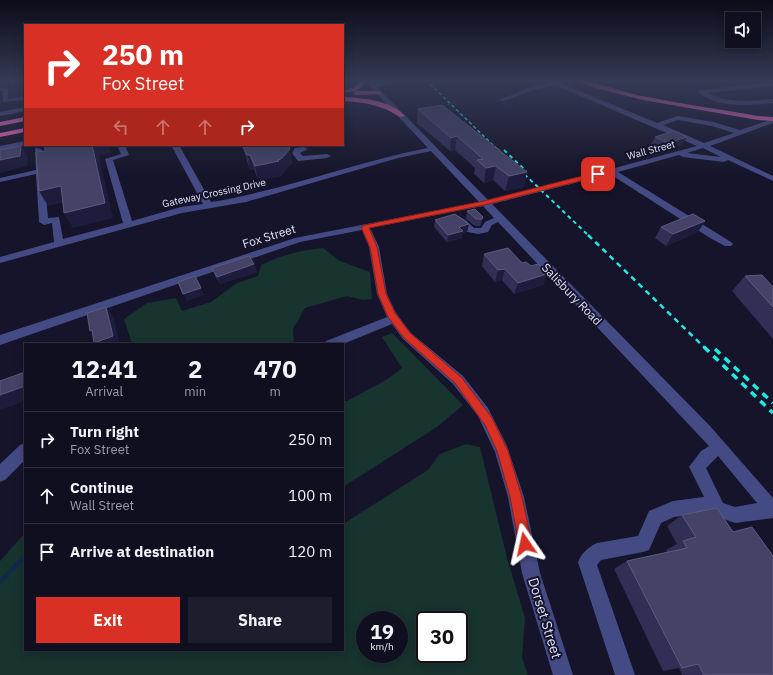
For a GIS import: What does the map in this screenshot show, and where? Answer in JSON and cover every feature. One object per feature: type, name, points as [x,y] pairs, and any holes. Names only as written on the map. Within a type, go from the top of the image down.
[{"type":"highway","points":[[395,112],[402,116]]},
{"type":"highway","points":[[722,112],[773,119]]},
{"type":"highway","points":[[739,112],[773,119]]},
{"type":"highway","points":[[0,125],[24,118]]},
{"type":"highway","points":[[0,125],[24,122]]},
{"type":"highway","points":[[0,135],[24,130]]},
{"type":"street","points":[[1,114],[13,112]]},
{"type":"street","name":"Salisbury Road","points":[[398,112],[719,447],[773,509]]},
{"type":"street","points":[[626,112],[753,168],[773,179]]},
{"type":"street","points":[[657,125],[678,118],[713,124],[741,132]]},
{"type":"street","name":"Wall Street","points":[[484,203],[704,146],[773,119]]},
{"type":"street","points":[[0,148],[24,143]]},
{"type":"street","points":[[121,146],[125,155],[109,159],[128,224]]},
{"type":"street","points":[[176,146],[208,205]]},
{"type":"street","points":[[40,148],[40,171],[44,222],[56,219],[59,243]]},
{"type":"street","points":[[304,148],[296,152],[301,159],[327,156]]},
{"type":"street","name":"Gateway Crossing Drive","points":[[0,260],[189,208],[246,199],[397,156],[432,148]]},
{"type":"street","points":[[672,155],[693,155],[713,158],[753,168]]},
{"type":"street","points":[[0,180],[40,171]]},
{"type":"street","points":[[611,171],[728,244]]},
{"type":"street","name":"Fox Street","points":[[0,340],[273,248],[305,239],[484,203]]},
{"type":"street","points":[[446,211],[451,216],[459,219],[468,229],[475,232],[485,230],[486,225],[489,222],[499,219]]},
{"type":"street","name":"Dorset Street","points":[[365,227],[374,247],[382,294],[394,319],[407,336],[458,380],[483,412],[502,451],[516,497],[531,572],[563,675]]},
{"type":"street","points":[[333,343],[394,319]]},
{"type":"street","points":[[718,509],[697,468],[706,456],[719,447]]},
{"type":"street","points":[[0,475],[24,451]]},
{"type":"street","points":[[625,675],[587,562],[597,552],[644,544],[655,517],[673,510],[707,505],[735,515],[773,509]]},
{"type":"green space","points":[[323,248],[340,261],[370,272],[372,299],[363,300],[347,296],[305,308],[293,329],[294,343],[132,343],[124,319],[147,303],[176,298],[182,311],[211,302],[237,283],[258,276],[261,265],[276,258],[307,250]]},
{"type":"green space","points":[[392,333],[463,405],[437,427],[344,486],[344,401],[347,401],[386,380],[402,368],[382,337]]},
{"type":"green space","points":[[466,444],[480,447],[507,558],[525,618],[522,658],[528,675],[0,675],[0,561],[24,534],[24,651],[344,651],[344,523],[428,470],[440,454]]},
{"type":"building","points":[[421,112],[450,112],[527,172],[509,176],[496,166],[486,168],[477,160],[483,159],[457,136],[451,138]]},
{"type":"building","points":[[674,131],[687,137],[668,143],[655,137]]},
{"type":"building","points":[[21,146],[20,156],[0,160],[0,150]]},
{"type":"building","points":[[45,146],[92,146],[105,203],[64,213],[61,186],[39,191],[36,152],[45,151]]},
{"type":"building","points":[[288,146],[290,149],[281,159],[278,160],[279,161],[255,166],[250,155],[247,155],[243,147]]},
{"type":"building","points":[[475,209],[483,217],[482,219],[476,219],[467,211]]},
{"type":"building","points":[[455,214],[469,224],[459,227],[463,231],[448,235],[435,220]]},
{"type":"building","points":[[693,214],[705,221],[673,234],[661,227]]},
{"type":"building","points":[[508,248],[522,263],[526,262],[531,266],[538,264],[547,274],[518,283],[505,269],[498,270],[484,254]]},
{"type":"building","points":[[249,256],[254,264],[217,277],[212,268]]},
{"type":"building","points":[[762,275],[773,287],[773,307],[745,276]]},
{"type":"building","points":[[195,276],[201,288],[183,294],[178,282]]},
{"type":"building","points":[[106,307],[113,336],[94,343],[87,313]]},
{"type":"building","points":[[24,372],[24,386],[0,395],[0,381]]},
{"type":"building","points":[[717,508],[733,532],[752,527],[773,556],[773,675],[704,675],[698,664],[682,668],[627,561],[687,548],[683,541],[696,537],[682,515]]},
{"type":"waterway","points":[[0,582],[24,557]]},
{"type":"railway","points":[[458,112],[497,149]]},
{"type":"railway","points":[[496,148],[506,157]]},
{"type":"railway","points":[[504,150],[526,171]]},
{"type":"railway","points":[[519,169],[589,236]]},
{"type":"railway","points":[[588,235],[705,348]]},
{"type":"railway","points":[[704,347],[773,413]]},
{"type":"railway","points":[[715,349],[773,403]]},
{"type":"route","points":[[525,544],[516,497],[502,451],[483,412],[458,380],[407,336],[391,315],[382,294],[374,247],[365,227],[484,203],[541,190],[598,174]]}]
